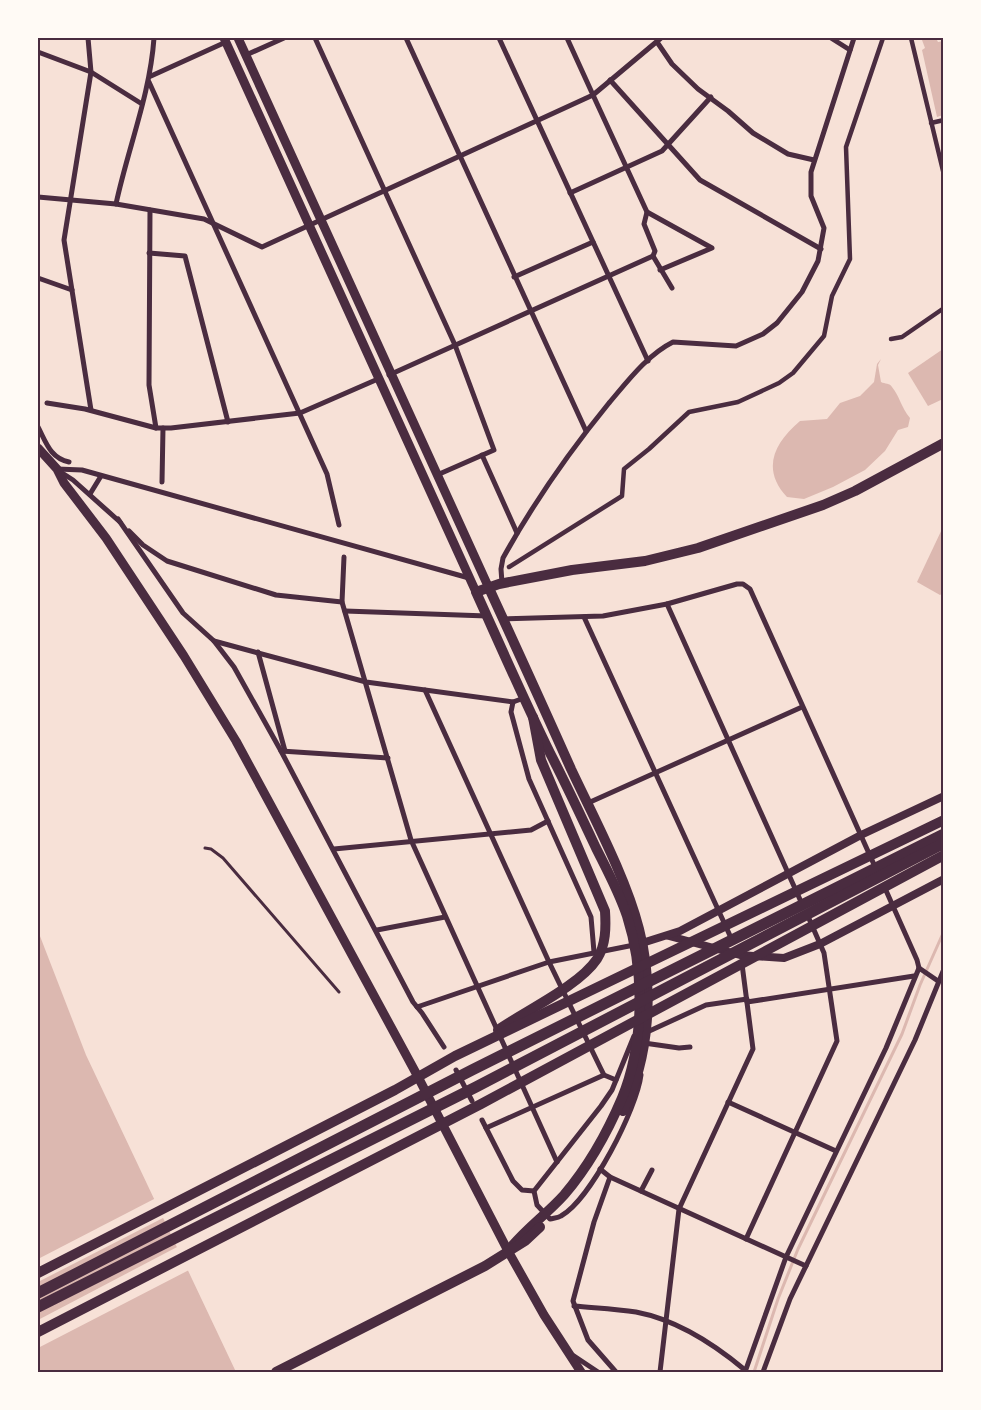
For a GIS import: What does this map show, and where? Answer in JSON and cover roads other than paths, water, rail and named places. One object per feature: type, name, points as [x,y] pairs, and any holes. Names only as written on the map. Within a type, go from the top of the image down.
[{"type":"highway","points":[[38,1293],[480,1065],[944,834]]},
{"type":"highway","points":[[38,1307],[476,1087],[944,843]]},
{"type":"main road","points":[[238,38],[389,374],[488,586],[624,886],[646,981],[642,1038],[636,1082],[584,1178],[572,1195],[508,1251],[485,1266],[276,1372]]},
{"type":"main road","points":[[225,40],[533,718],[617,890],[638,944]]},
{"type":"main road","points":[[476,592],[488,586],[502,583],[572,570],[645,561],[698,548],[823,505],[855,491],[944,443]]},
{"type":"main road","points":[[38,448],[57,469],[64,482],[106,538],[216,708],[417,1075],[508,1251],[566,1351],[581,1372]]},
{"type":"main road","points":[[476,1046],[578,978],[591,966],[602,948],[606,923],[605,911],[548,776],[536,738],[533,718]]},
{"type":"main road","points":[[38,1273],[395,1090],[417,1075],[750,916],[944,820]]},
{"type":"main road","points":[[38,1332],[443,1124],[477,1103],[944,855]]},
{"type":"main road","points":[[610,1128],[642,1038]]},
{"type":"street","points":[[88,38],[91,72],[64,240],[91,410]]},
{"type":"street","points":[[116,204],[125,160],[150,79],[154,38]]},
{"type":"street","points":[[246,55],[284,38]]},
{"type":"street","points":[[315,38],[455,345],[494,450],[436,475]]},
{"type":"street","points":[[406,38],[529,311],[586,431]]},
{"type":"street","points":[[499,38],[648,361]]},
{"type":"street","points":[[567,38],[647,212],[712,248],[660,270]]},
{"type":"street","points":[[832,38],[850,50]]},
{"type":"street","points":[[502,583],[502,562],[517,532],[556,470],[625,384],[648,361],[673,342],[736,346],[763,334],[777,323],[802,292],[818,261],[824,228],[813,204],[809,187],[814,160],[854,38]]},
{"type":"street","points":[[509,567],[622,496],[624,468],[649,449],[689,412],[738,402],[779,383],[794,373],[824,336],[832,296],[850,259],[846,147],[883,38]]},
{"type":"street","points":[[911,38],[944,176]]},
{"type":"street","points":[[38,197],[116,204],[204,219],[262,247],[537,122],[592,95],[658,39],[672,64],[698,89],[711,97],[753,133],[788,154],[814,160]]},
{"type":"street","points":[[150,79],[225,40]]},
{"type":"street","points":[[38,52],[91,72],[142,104]]},
{"type":"street","points":[[150,79],[327,474],[339,525]]},
{"type":"street","points":[[610,80],[700,180],[821,249]]},
{"type":"street","points":[[570,193],[662,151],[670,145],[711,97]]},
{"type":"street","points":[[931,123],[944,120]]},
{"type":"street","points":[[150,210],[149,386],[156,428]]},
{"type":"street","points":[[647,212],[644,224],[655,251],[653,256],[672,288]]},
{"type":"street","points":[[514,276],[593,242]]},
{"type":"street","points":[[149,253],[184,256],[228,422]]},
{"type":"street","points":[[389,374],[653,256]]},
{"type":"street","points":[[38,278],[72,290]]},
{"type":"street","points":[[891,340],[902,337],[944,308]]},
{"type":"street","points":[[47,403],[91,410],[156,428],[163,428],[300,414],[378,379]]},
{"type":"street","points":[[38,427],[51,453],[59,460],[69,462]]},
{"type":"street","points":[[162,482],[163,428]]},
{"type":"street","points":[[482,455],[517,532]]},
{"type":"street","points":[[57,469],[74,468],[469,578]]},
{"type":"street","points":[[57,469],[90,494],[143,545],[167,561],[276,595],[342,602]]},
{"type":"street","points":[[90,494],[101,476]]},
{"type":"street","points":[[118,519],[183,613],[214,641],[234,667],[283,751],[417,1007],[444,1047]]},
{"type":"street","points":[[344,557],[342,602],[411,840],[557,1162]]},
{"type":"street","points":[[503,619],[584,617],[628,613],[737,584],[747,586],[918,960],[919,968],[914,976],[886,1048],[786,1256],[745,1371],[717,1346],[666,1321],[636,1312],[574,1306]]},
{"type":"street","points":[[667,604],[824,953],[837,1041],[746,1239]]},
{"type":"street","points":[[345,611],[487,616]]},
{"type":"street","points":[[584,617],[718,912],[740,955],[753,1049],[679,1209],[660,1372]]},
{"type":"street","points":[[214,641],[366,682],[513,702],[524,698]]},
{"type":"street","points":[[258,652],[283,751]]},
{"type":"street","points":[[425,690],[549,962],[604,1076]]},
{"type":"street","points":[[513,702],[511,712],[529,779],[591,917],[594,952]]},
{"type":"street","points":[[587,804],[802,707]]},
{"type":"street","points":[[283,751],[388,758]]},
{"type":"street","points":[[417,1007],[549,962],[669,936],[718,912],[861,835],[944,796]]},
{"type":"street","points":[[334,850],[411,840],[531,830],[548,821]]},
{"type":"street","points":[[669,936],[740,955],[784,958],[820,944],[944,878]]},
{"type":"street","points":[[377,930],[445,917]]},
{"type":"street","points":[[919,968],[938,981]]},
{"type":"street","points":[[763,1372],[787,1307],[915,1040],[944,969]]},
{"type":"street","points":[[642,1038],[640,1084],[635,1102],[591,1184],[562,1216],[550,1220],[536,1205],[534,1191],[587,1126],[642,1038],[706,1004],[830,990],[914,976]]},
{"type":"street","points":[[642,1038],[680,1048],[690,1047]]},
{"type":"street","points":[[456,1070],[477,1103]]},
{"type":"street","points":[[486,1128],[604,1076],[616,1080]]},
{"type":"street","points":[[728,1102],[836,1151]]},
{"type":"street","points":[[482,1120],[513,1181],[522,1190],[534,1191]]},
{"type":"street","points":[[600,1169],[610,1177],[641,1192],[806,1266]]},
{"type":"street","points":[[641,1192],[652,1170]]},
{"type":"street","points":[[610,1177],[594,1222],[573,1293],[574,1306],[588,1340],[616,1372]]},
{"type":"street","points":[[566,1351],[598,1372]]},
{"type":"lane","points":[[205,848],[211,849],[223,858],[339,992]]},
{"type":"waterway","points":[[754,1372],[778,1299],[798,1249],[902,1034],[920,985],[944,931]]}]
